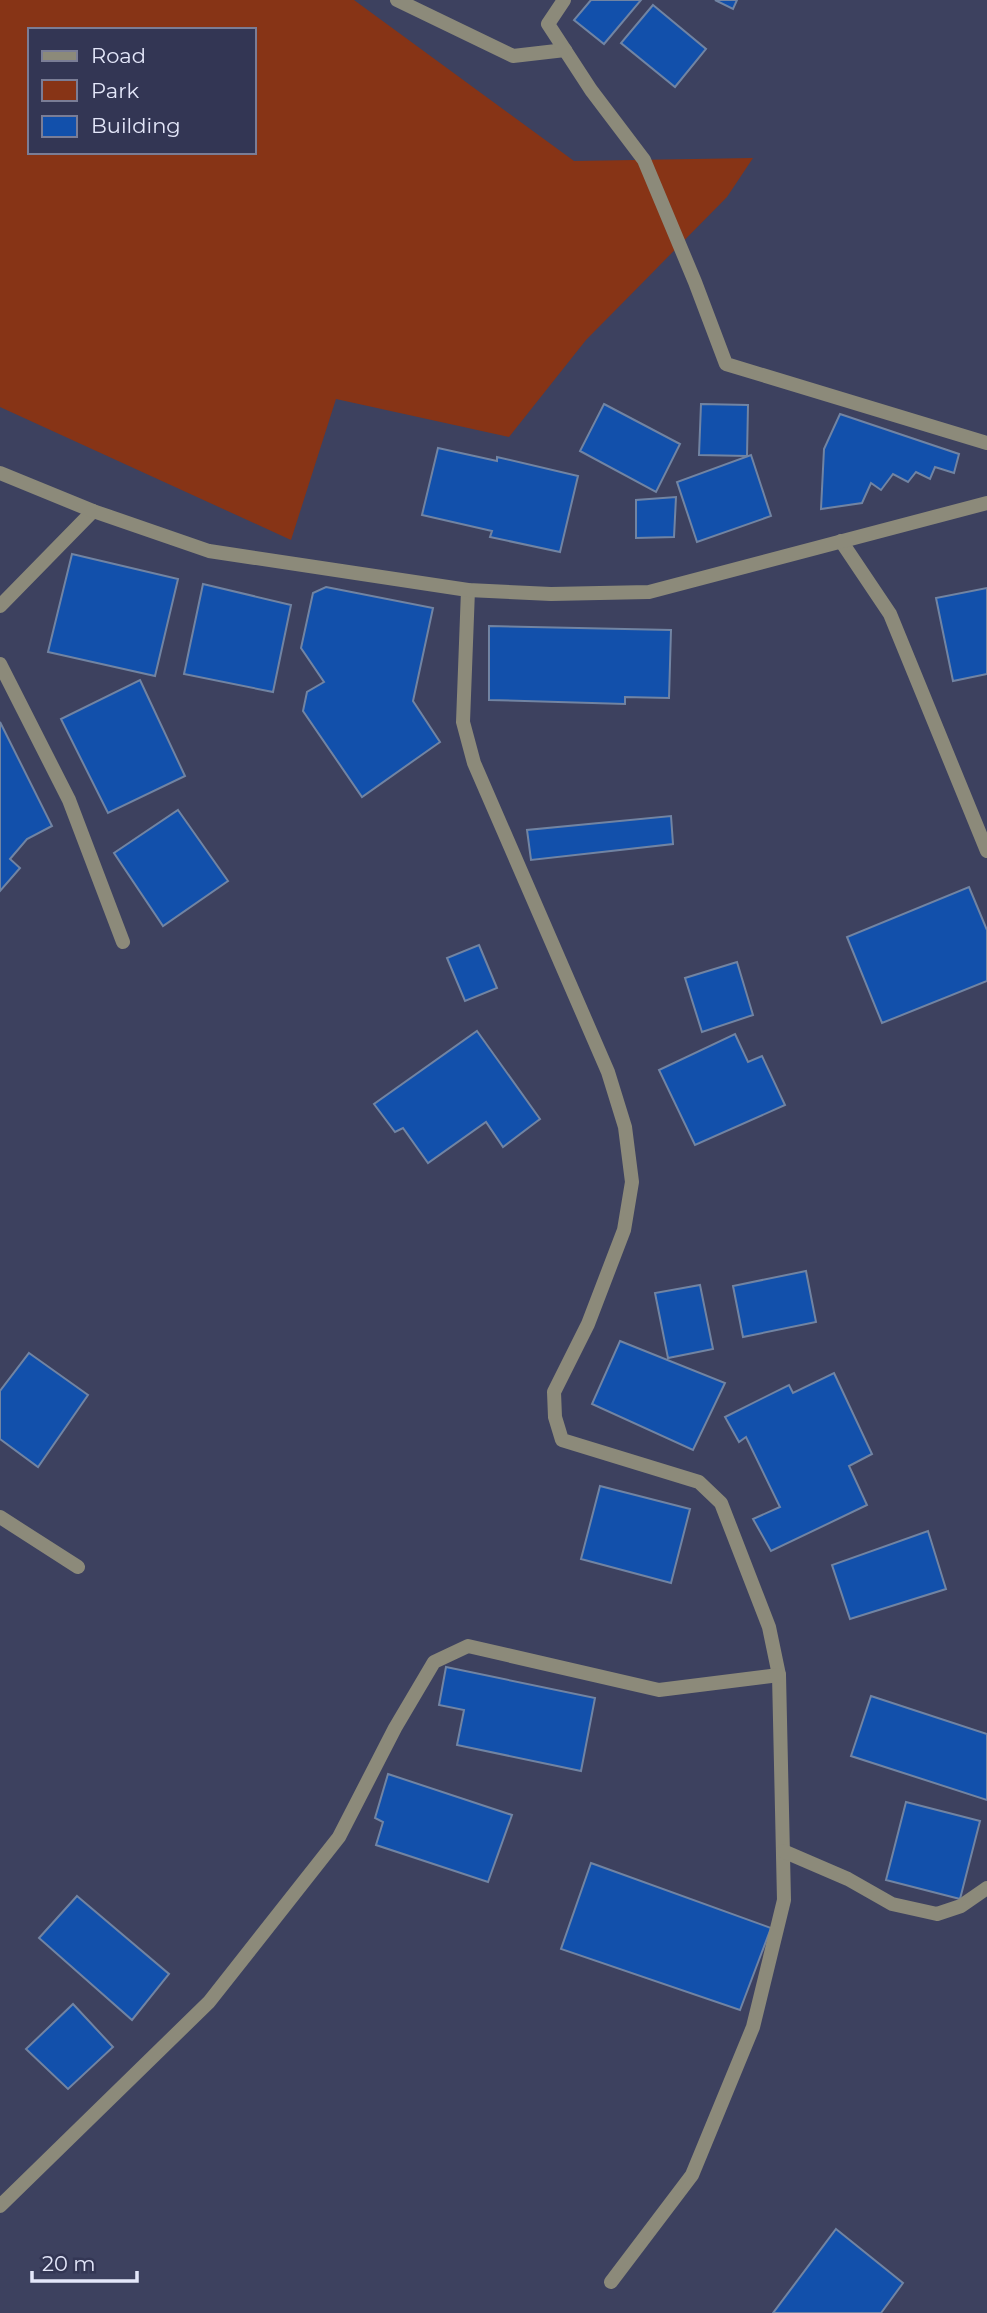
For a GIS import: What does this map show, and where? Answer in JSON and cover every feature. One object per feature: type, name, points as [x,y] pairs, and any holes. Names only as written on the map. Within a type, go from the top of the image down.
[{"type":"street","points":[[397,0],[513,56],[565,50]]},
{"type":"street","points":[[564,0],[548,24],[591,90],[644,160],[726,364],[987,443]]},
{"type":"street","points":[[0,473],[93,511],[209,551],[468,590],[551,594],[649,592],[987,503]]},
{"type":"street","points":[[0,606],[93,511]]},
{"type":"street","points":[[841,541],[890,614],[987,851]]},
{"type":"street","points":[[468,590],[463,722],[474,763],[608,1072],[625,1127],[632,1182],[624,1230],[588,1324],[554,1392],[555,1417],[562,1440],[699,1482],[721,1503],[769,1627],[779,1675],[784,1900],[753,2027],[692,2175],[611,2282]]},
{"type":"street","points":[[0,664],[69,800],[123,942]]},
{"type":"street","points":[[0,1517],[78,1567]]},
{"type":"street","points":[[0,2206],[209,2002],[339,1837],[395,1728],[434,1662],[468,1646],[659,1690],[779,1675]]},
{"type":"street","points":[[783,1851],[848,1879],[892,1904],[937,1914],[961,1906],[987,1888]]},
{"type":"green space","points":[[0,0],[354,0],[574,161],[753,158],[727,197],[586,340],[509,437],[336,399],[291,540],[0,407]]},
{"type":"building","points":[[591,0],[641,0],[604,44],[574,20]]},
{"type":"building","points":[[715,0],[737,0],[733,9]]},
{"type":"building","points":[[653,5],[706,49],[675,87],[621,43]]},
{"type":"building","points":[[604,404],[680,444],[656,492],[580,451]]},
{"type":"building","points":[[701,404],[748,405],[747,456],[699,455]]},
{"type":"building","points":[[840,414],[959,454],[954,473],[935,467],[930,479],[916,472],[908,482],[893,474],[881,490],[871,483],[862,503],[821,509],[824,449]]},
{"type":"building","points":[[438,448],[497,461],[497,457],[578,476],[560,552],[490,537],[492,531],[422,515]]},
{"type":"building","points":[[751,455],[771,516],[697,542],[677,482]]},
{"type":"building","points":[[676,497],[674,537],[636,538],[636,500]]},
{"type":"building","points":[[72,554],[178,579],[155,676],[48,652]]},
{"type":"building","points":[[203,584],[291,605],[273,692],[184,674]]},
{"type":"building","points":[[326,587],[433,608],[413,701],[440,742],[362,797],[303,711],[307,692],[324,682],[301,648],[313,593]]},
{"type":"building","points":[[987,588],[987,674],[953,681],[936,598]]},
{"type":"building","points":[[489,626],[671,630],[669,698],[625,697],[625,704],[489,700]]},
{"type":"building","points":[[140,680],[185,776],[108,813],[61,719]]},
{"type":"building","points":[[0,722],[52,826],[27,839],[10,859],[20,868],[0,891]]},
{"type":"building","points":[[178,810],[228,881],[163,926],[114,853]]},
{"type":"building","points":[[671,816],[673,844],[531,860],[527,830]]},
{"type":"building","points":[[969,887],[987,930],[987,981],[882,1023],[847,937]]},
{"type":"building","points":[[479,945],[497,988],[465,1001],[447,958]]},
{"type":"building","points":[[737,962],[753,1015],[702,1032],[685,978]]},
{"type":"building","points":[[477,1031],[540,1119],[503,1147],[486,1122],[428,1163],[403,1128],[395,1132],[374,1104]]},
{"type":"building","points":[[735,1034],[748,1062],[762,1056],[785,1105],[695,1145],[659,1070]]},
{"type":"building","points":[[806,1271],[816,1322],[743,1337],[733,1286]]},
{"type":"building","points":[[700,1285],[713,1349],[668,1358],[655,1293]]},
{"type":"building","points":[[620,1341],[725,1383],[693,1450],[592,1404]]},
{"type":"building","points":[[29,1353],[88,1395],[38,1467],[0,1439],[0,1391]]},
{"type":"building","points":[[834,1373],[872,1454],[849,1466],[867,1505],[771,1551],[753,1519],[780,1507],[746,1437],[739,1442],[725,1417],[789,1385],[793,1393]]},
{"type":"building","points":[[600,1486],[690,1509],[671,1583],[581,1559]]},
{"type":"building","points":[[928,1531],[946,1589],[850,1619],[832,1565]]},
{"type":"building","points":[[446,1667],[595,1698],[581,1771],[457,1745],[464,1710],[439,1705]]},
{"type":"building","points":[[871,1696],[987,1734],[987,1800],[851,1756]]},
{"type":"building","points":[[388,1774],[512,1815],[488,1882],[376,1845],[383,1822],[375,1818]]},
{"type":"building","points":[[906,1802],[980,1821],[960,1899],[886,1880]]},
{"type":"building","points":[[591,1863],[771,1928],[740,2010],[561,1949]]},
{"type":"building","points":[[77,1896],[169,1974],[132,2020],[39,1938]]},
{"type":"building","points":[[73,2004],[113,2047],[68,2089],[26,2049]]},
{"type":"building","points":[[836,2229],[903,2283],[881,2313],[773,2313]]}]
